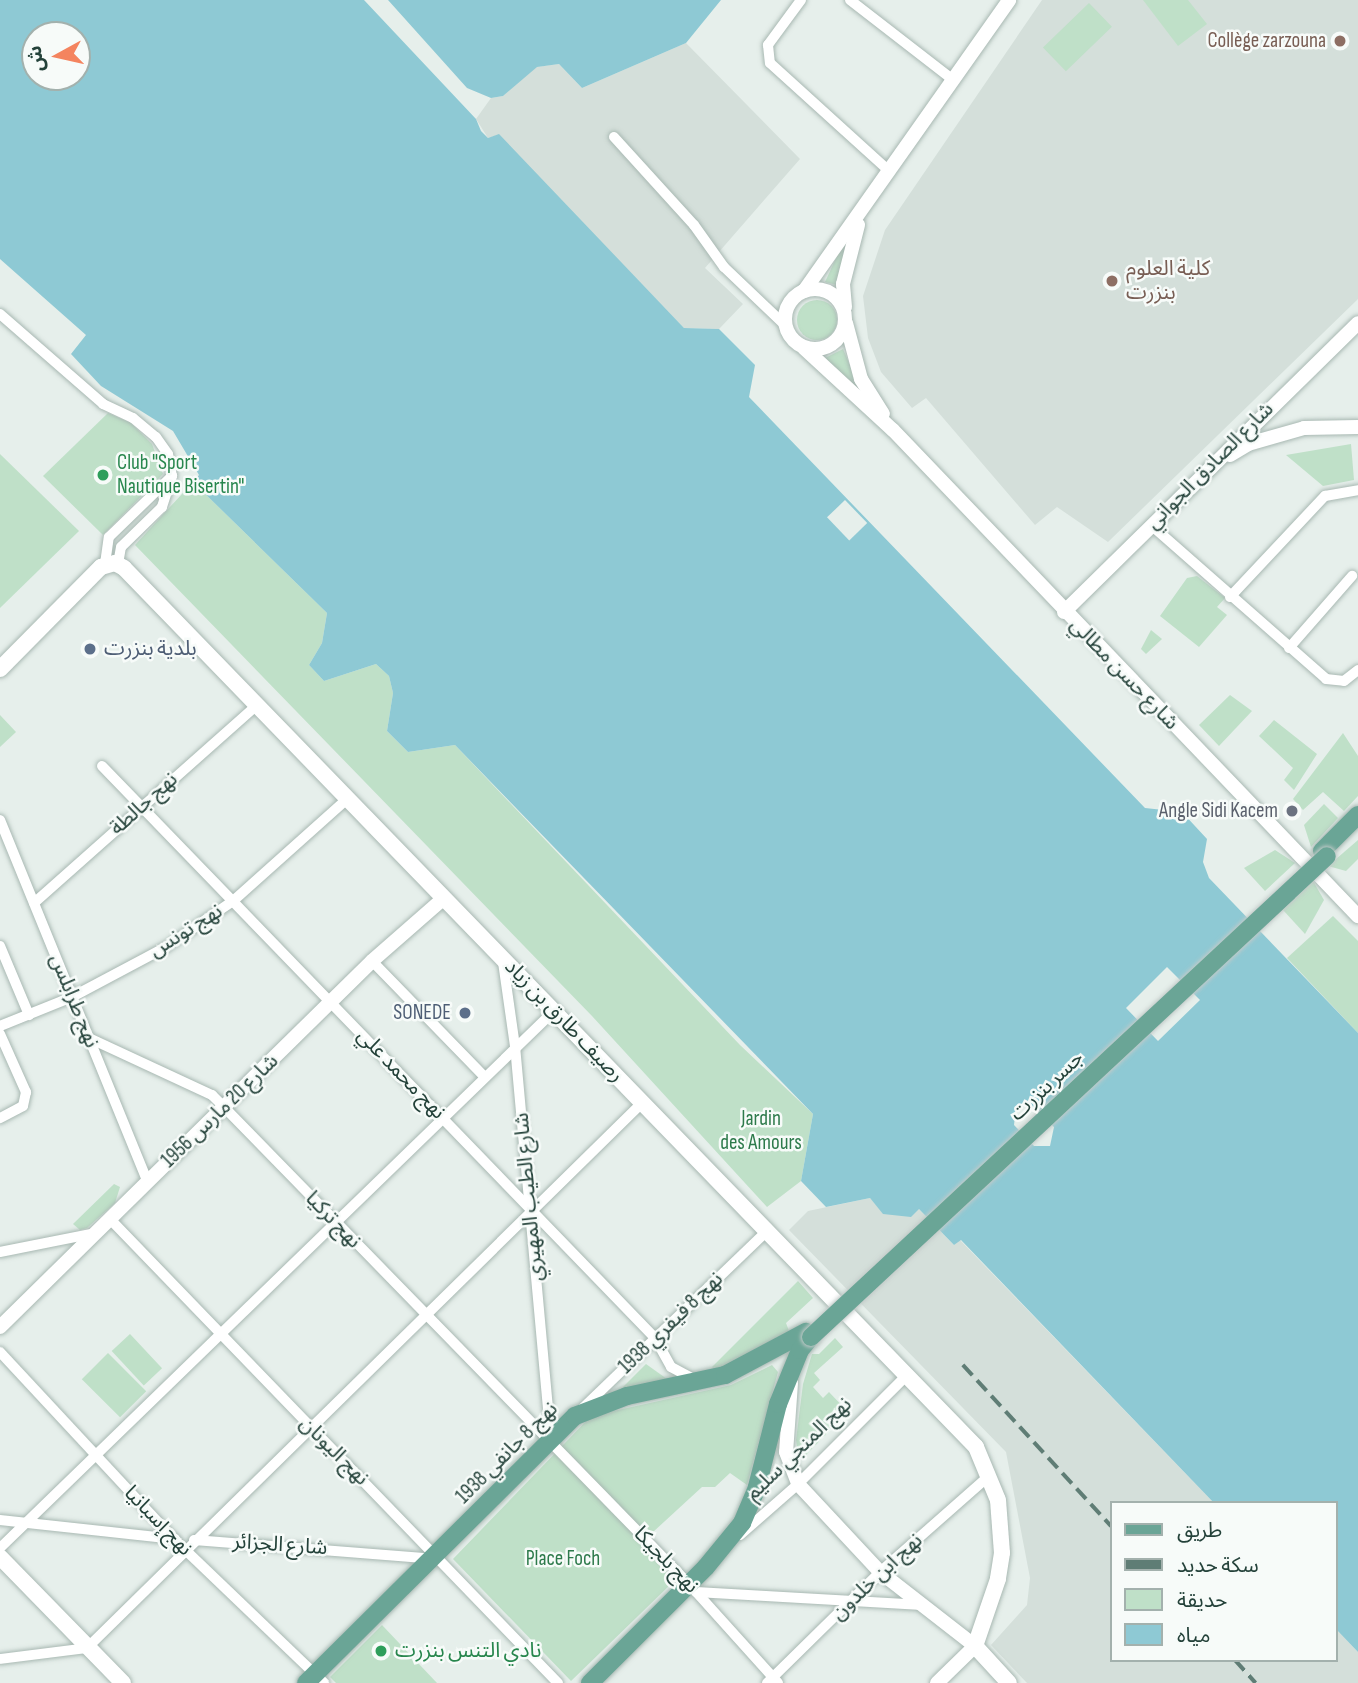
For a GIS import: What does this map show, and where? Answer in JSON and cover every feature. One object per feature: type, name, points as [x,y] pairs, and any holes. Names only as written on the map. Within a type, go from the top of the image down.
[{"type":"main road","points":[[0,669],[111,564]]},
{"type":"main road","name":"رصيف طارق بن زياد","points":[[111,564],[256,706],[501,956],[976,1447],[990,1475],[1002,1526],[1002,1553],[998,1579],[975,1646]]},
{"type":"main road","points":[[1324,854],[1358,816]]},
{"type":"main road","points":[[1324,854],[1358,827]]},
{"type":"main road","name":"جسر بنزرت","points":[[801,1345],[1324,854]]},
{"type":"main road","name":"نهج 8 جانفي 1938","points":[[315,1680],[575,1416],[627,1396],[742,1369],[801,1345]]},
{"type":"main road","name":"نهج المنجي سليم","points":[[590,1683],[693,1588],[751,1503],[772,1421],[801,1345]]},
{"type":"main road","points":[[0,1557],[123,1683]]},
{"type":"main road","points":[[975,1646],[1009,1683]]},
{"type":"street","points":[[801,0],[768,45],[769,63],[889,171]]},
{"type":"street","points":[[850,0],[952,79]]},
{"type":"street","points":[[786,326],[788,305],[804,291],[862,213],[1009,0]]},
{"type":"street","points":[[614,137],[694,225],[724,267],[786,326],[804,348],[893,430]]},
{"type":"street","points":[[862,213],[847,261],[846,319],[861,379],[893,430]]},
{"type":"street","points":[[804,291],[830,293],[846,319]]},
{"type":"street","points":[[0,314],[103,404],[133,418],[156,437],[168,454],[172,476],[162,507],[121,547],[111,564]]},
{"type":"street","points":[[804,348],[831,346],[846,319]]},
{"type":"street","name":"شارع الصادق الجواني","points":[[1064,612],[1358,323]]},
{"type":"street","points":[[1214,465],[1271,436],[1331,425],[1358,427]]},
{"type":"street","name":"شارع حسن مطالي","points":[[893,430],[1064,612],[1358,916]]},
{"type":"street","points":[[1230,597],[1325,496],[1342,489],[1358,490]]},
{"type":"street","points":[[1151,525],[1230,597],[1330,681],[1344,681],[1358,670]]},
{"type":"street","points":[[1289,648],[1352,576]]},
{"type":"street","name":"نهج جالطة","points":[[34,903],[140,806],[256,706]]},
{"type":"street","name":"نهج محمد علي","points":[[102,765],[654,1338],[671,1367],[698,1381]]},
{"type":"street","name":"نهج تونس","points":[[0,1026],[72,997],[166,947],[233,901],[347,799]]},
{"type":"street","name":"نهج طرابلس","points":[[0,820],[148,1182]]},
{"type":"street","name":"شارع 20 مارس 1956","points":[[0,1327],[372,961],[444,898]]},
{"type":"street","points":[[0,946],[29,1015]]},
{"type":"street","name":"شارع الطيب المهيري","points":[[501,956],[515,1046],[551,1440]]},
{"type":"street","points":[[372,961],[484,1076]]},
{"type":"street","points":[[0,1548],[22,1522],[95,1456],[554,1011]]},
{"type":"street","points":[[0,1034],[26,1092],[23,1106],[0,1118]]},
{"type":"street","name":"نهج تركيا","points":[[89,1038],[212,1095],[551,1440]]},
{"type":"street","points":[[0,1659],[87,1648],[530,1209],[643,1102]]},
{"type":"street","name":"نهج اليونان","points":[[110,1219],[558,1683]]},
{"type":"street","name":"نهج 8 فيفري 1938","points":[[575,1416],[768,1230]]},
{"type":"street","points":[[0,1252],[96,1233]]},
{"type":"street","points":[[801,1345],[786,1452],[798,1484],[880,1572],[975,1646],[937,1683]]},
{"type":"street","name":"نهج إسبانيا","points":[[0,1352],[174,1539],[315,1680]]},
{"type":"street","name":"نهج المنجي سليم","points":[[719,1552],[798,1484],[907,1375]]},
{"type":"street","name":"نهج بلجيكا","points":[[551,1440],[693,1588],[773,1681]]},
{"type":"street","name":"نهج ابن خلدون","points":[[773,1681],[880,1572],[990,1475]]},
{"type":"street","name":"شارع الجزائر","points":[[0,1520],[174,1539],[437,1557]]},
{"type":"street","points":[[693,1588],[923,1605]]},
{"type":"shaded area","name":"كلية العلوم بنزرت","points":[[1042,0],[1358,0],[1358,299],[1108,542],[1057,507],[1035,525],[926,398],[912,408],[881,372],[868,338],[863,296],[885,230]]},
{"type":"shaded area","points":[[686,43],[800,159],[705,268],[743,304],[719,329],[684,328],[498,135],[488,138],[476,119],[491,98],[503,96],[536,67],[559,64],[582,88]]},
{"type":"shaded area","points":[[870,1198],[884,1214],[919,1209],[954,1245],[960,1240],[1212,1501],[1110,1501],[1110,1662],[1337,1662],[1337,1630],[1358,1652],[1358,1683],[1027,1683],[991,1645],[1027,1605],[1030,1578],[1006,1452],[789,1230],[808,1211]]},
{"type":"green space","points":[[1143,0],[1188,0],[1207,24],[1178,46]]},
{"type":"green space","points":[[1089,3],[1112,27],[1066,71],[1043,47]]},
{"type":"green space","points":[[847,240],[837,285],[825,282],[837,256]]},
{"type":"green space","points":[[817,300],[831,306],[837,320],[831,334],[817,340],[803,334],[797,320],[803,306]]},
{"type":"green space","points":[[843,349],[859,386],[857,388],[825,358]]},
{"type":"green space","name":"Club \"Sport Nautique Bisertin\"","points":[[108,413],[131,423],[152,444],[163,474],[103,535],[43,476]]},
{"type":"green space","points":[[1351,444],[1354,480],[1323,486],[1286,455]]},
{"type":"green space","points":[[0,454],[79,531],[0,608]]},
{"type":"green space","name":"Jardin des Amours","points":[[193,482],[327,613],[322,643],[309,665],[324,681],[376,664],[389,676],[393,693],[387,731],[408,752],[455,745],[740,1045],[813,1114],[801,1181],[767,1207],[592,1016],[135,545]]},
{"type":"green space","points":[[1197,576],[1225,598],[1217,607],[1227,615],[1199,647],[1160,616],[1187,578]]},
{"type":"green space","points":[[1151,630],[1162,639],[1146,654],[1141,649]]},
{"type":"green space","points":[[1230,695],[1252,711],[1219,746],[1199,725]]},
{"type":"green space","points":[[0,715],[16,732],[0,747]]},
{"type":"green space","points":[[1274,720],[1317,754],[1294,790],[1284,780],[1293,768],[1259,736]]},
{"type":"green space","points":[[1343,733],[1358,756],[1358,796],[1344,811],[1323,792],[1303,810],[1293,799]]},
{"type":"green space","points":[[1324,804],[1338,818],[1311,847],[1304,825]]},
{"type":"green space","points":[[1358,840],[1358,859],[1346,871],[1328,866]]},
{"type":"green space","points":[[1275,850],[1295,863],[1265,891],[1244,868]]},
{"type":"green space","points":[[1313,881],[1324,900],[1305,934],[1283,910]]},
{"type":"green space","points":[[1333,916],[1358,941],[1358,1033],[1287,958]]},
{"type":"green space","points":[[114,1184],[120,1187],[115,1203],[87,1228],[80,1230],[73,1224]]},
{"type":"green space","points":[[798,1281],[813,1298],[786,1323],[789,1331],[716,1371],[712,1367]]},
{"type":"green space","points":[[130,1334],[162,1368],[144,1385],[112,1351]]},
{"type":"green space","points":[[835,1338],[843,1347],[814,1373],[820,1380],[813,1387],[823,1398],[829,1392],[848,1412],[804,1457],[798,1454],[796,1440],[803,1384],[812,1354],[819,1354]]},
{"type":"green space","points":[[108,1353],[146,1391],[120,1417],[82,1379]]},
{"type":"green space","points":[[646,1364],[667,1379],[619,1391]]},
{"type":"green space","name":"Place Foch","points":[[772,1365],[778,1372],[747,1485],[730,1473],[715,1487],[702,1487],[640,1544],[669,1576],[669,1586],[571,1681],[453,1559],[591,1416],[731,1385]]},
{"type":"green space","name":"نادي التنس بنزرت","points":[[382,1625],[437,1683],[336,1683],[330,1677]]},
{"type":"water","points":[[0,0],[364,0],[476,119],[481,131],[488,138],[499,134],[684,328],[719,329],[755,365],[749,397],[1145,808],[1182,812],[1207,839],[1203,862],[1209,878],[1358,1033],[1358,1652],[1337,1630],[1337,1501],[1212,1501],[961,1240],[954,1245],[919,1209],[911,1217],[883,1214],[870,1198],[826,1207],[801,1181],[813,1114],[455,745],[408,752],[387,731],[393,693],[389,676],[376,664],[324,681],[309,665],[322,643],[327,613],[193,482],[199,475],[173,431],[101,386],[71,354],[86,335],[0,259]],"holes":[[[1167,967],[1200,1000],[1158,1041],[1126,1008]],[[1031,1105],[1054,1127],[1050,1146],[1034,1146],[1014,1125],[1016,1106]]]},
{"type":"water","points":[[388,0],[721,0],[686,43],[582,88],[559,64],[537,67],[503,96],[491,98],[467,88]]},
{"type":"pier","points":[[845,500],[867,523],[849,540],[827,517]]},
{"type":"railway","points":[[963,1365],[1110,1525]]},
{"type":"railway","points":[[1237,1662],[1256,1683]]},
{"type":"place","name":"Collège zarzouna","points":[[1340,41]]},
{"type":"place","name":"كلية العلوم بنزرت","points":[[1112,281]]},
{"type":"place","name":"Club \"Sport Nautique Bisertin\"","points":[[103,475]]},
{"type":"place","name":"بلدية بنزرت","points":[[90,649]]},
{"type":"place","name":"Angle Sidi Kacem","points":[[1292,811]]},
{"type":"place","name":"SONEDE","points":[[465,1013]]},
{"type":"place","name":"نادي التنس بنزرت","points":[[381,1651]]}]
